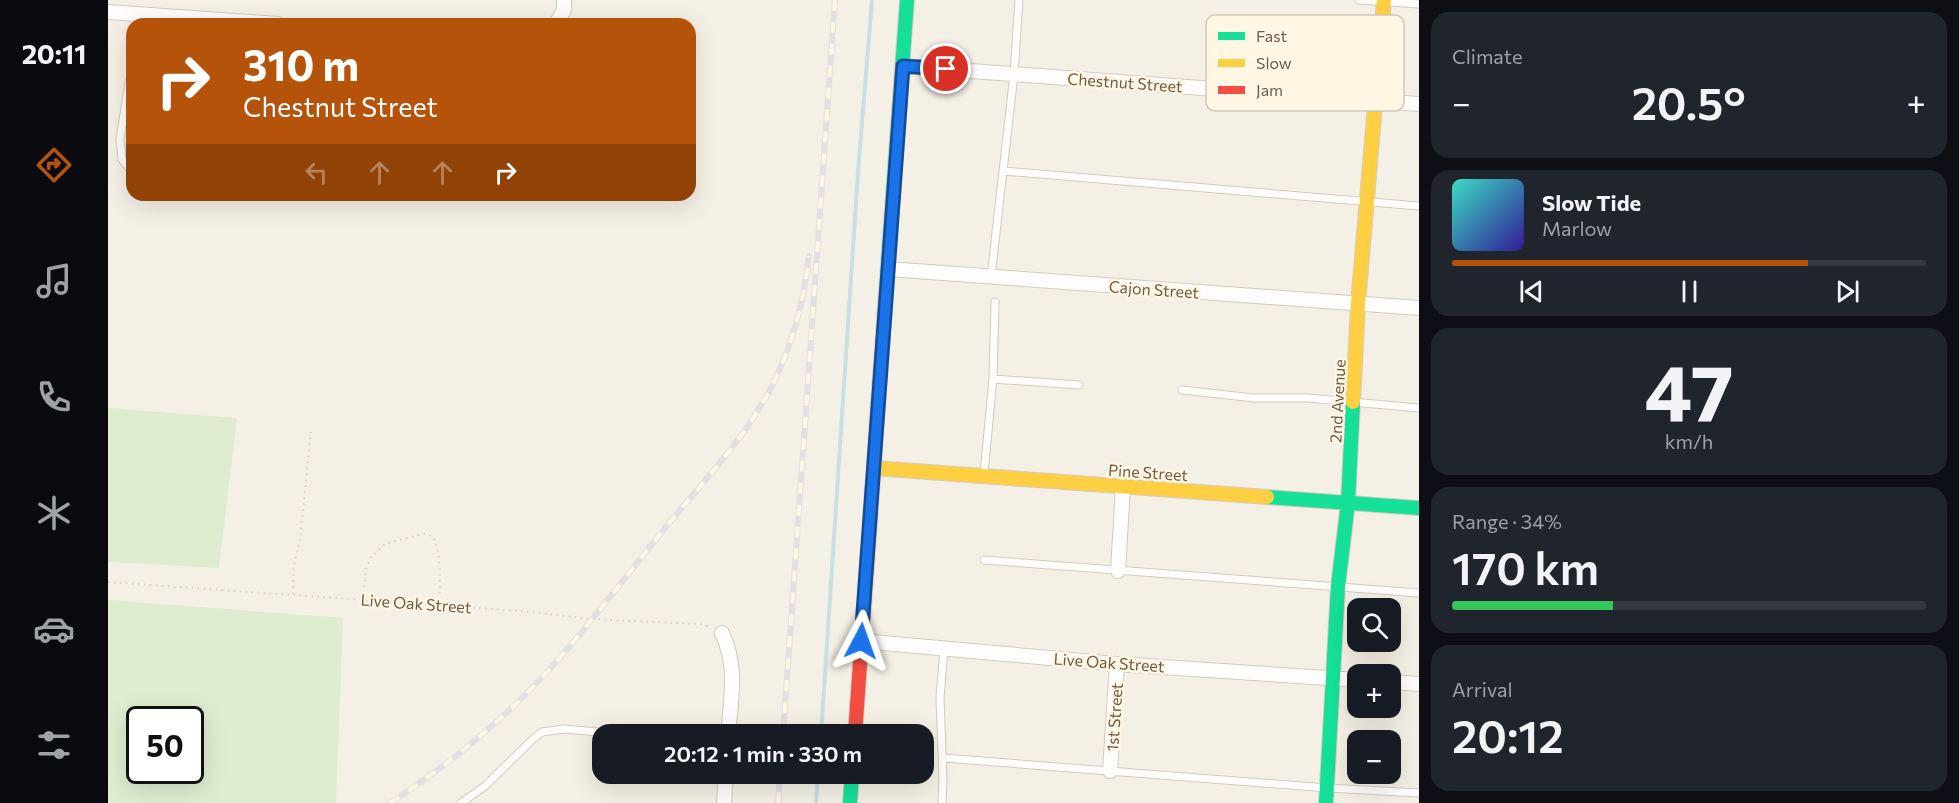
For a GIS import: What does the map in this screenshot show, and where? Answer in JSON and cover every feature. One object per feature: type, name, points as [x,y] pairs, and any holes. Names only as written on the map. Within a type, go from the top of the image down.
[{"type":"street","points":[[559,18],[564,10],[564,0]]},
{"type":"street","points":[[856,724],[907,0]]},
{"type":"street","points":[[108,12],[150,18]]},
{"type":"street","name":"Chestnut Street","points":[[903,66],[1206,88]]},
{"type":"street","name":"Chestnut Street","points":[[1404,103],[1419,104]]},
{"type":"street","name":"2nd Avenue","points":[[1326,803],[1338,586],[1348,503],[1358,304],[1374,111]]},
{"type":"street","name":"Cajon Street","points":[[888,269],[1419,308]]},
{"type":"street","name":"Pine Street","points":[[874,468],[1419,508]]},
{"type":"street","points":[[1118,571],[1122,486]]},
{"type":"street","points":[[722,633],[729,648],[732,664],[729,724]]},
{"type":"street","name":"Live Oak Street","points":[[861,641],[1117,664],[1347,679]]},
{"type":"street","name":"1st Street","points":[[1110,771],[1117,664]]},
{"type":"street","points":[[1401,683],[1419,684]]},
{"type":"street","points":[[723,803],[725,784]]},
{"type":"street","points":[[850,803],[851,784]]},
{"type":"lane","points":[[991,277],[1014,74],[1019,0]]},
{"type":"lane","points":[[1359,0],[1419,4]]},
{"type":"lane","points":[[126,103],[120,139],[122,159],[126,164]]},
{"type":"lane","points":[[1003,171],[1419,206]]},
{"type":"lane","points":[[984,476],[993,379],[995,302]]},
{"type":"lane","points":[[993,379],[1079,385]]},
{"type":"lane","points":[[1182,390],[1254,398],[1308,398],[1419,408]]},
{"type":"lane","points":[[984,560],[1419,593]]},
{"type":"lane","points":[[942,803],[943,758],[940,698],[944,649]]},
{"type":"lane","points":[[461,803],[485,786],[542,732],[564,729],[592,731]]},
{"type":"lane","points":[[943,758],[1419,793]]},
{"type":"path","points":[[293,594],[294,565],[300,540],[311,431]]},
{"type":"path","points":[[363,599],[366,569],[371,557],[385,544],[425,534],[432,536],[437,547],[439,605]]},
{"type":"path","name":"Live Oak Street","points":[[108,582],[363,599],[592,619],[700,624],[714,627],[722,633]]},
{"type":"green space","points":[[108,408],[237,418],[219,568],[108,562]]},
{"type":"green space","points":[[108,600],[343,618],[336,803],[108,803]]},
{"type":"waterway","points":[[822,724],[858,172],[872,0]]},
{"type":"waterway","points":[[816,803],[817,784]]},
{"type":"railway","points":[[784,724],[835,0]]},
{"type":"railway","points":[[390,803],[473,742],[547,672],[736,442],[772,386],[786,355],[804,290],[809,256]]},
{"type":"railway","points":[[778,803],[779,784]]},
{"type":"traffic: fast","points":[[883,334],[907,0]]},
{"type":"traffic: fast","points":[[1326,803],[1338,586],[1348,503],[1353,402]]},
{"type":"traffic: fast","points":[[1267,497],[1419,508]]},
{"type":"traffic: fast","points":[[850,803],[851,784]]},
{"type":"traffic: slow","points":[[1383,15],[1384,0]]},
{"type":"traffic: slow","points":[[1353,402],[1358,304],[1375,111]]},
{"type":"traffic: slow","points":[[874,468],[1267,497]]},
{"type":"traffic: jam","points":[[856,724],[883,334]]},
{"type":"route","points":[[861,641],[903,66],[946,69]]}]
